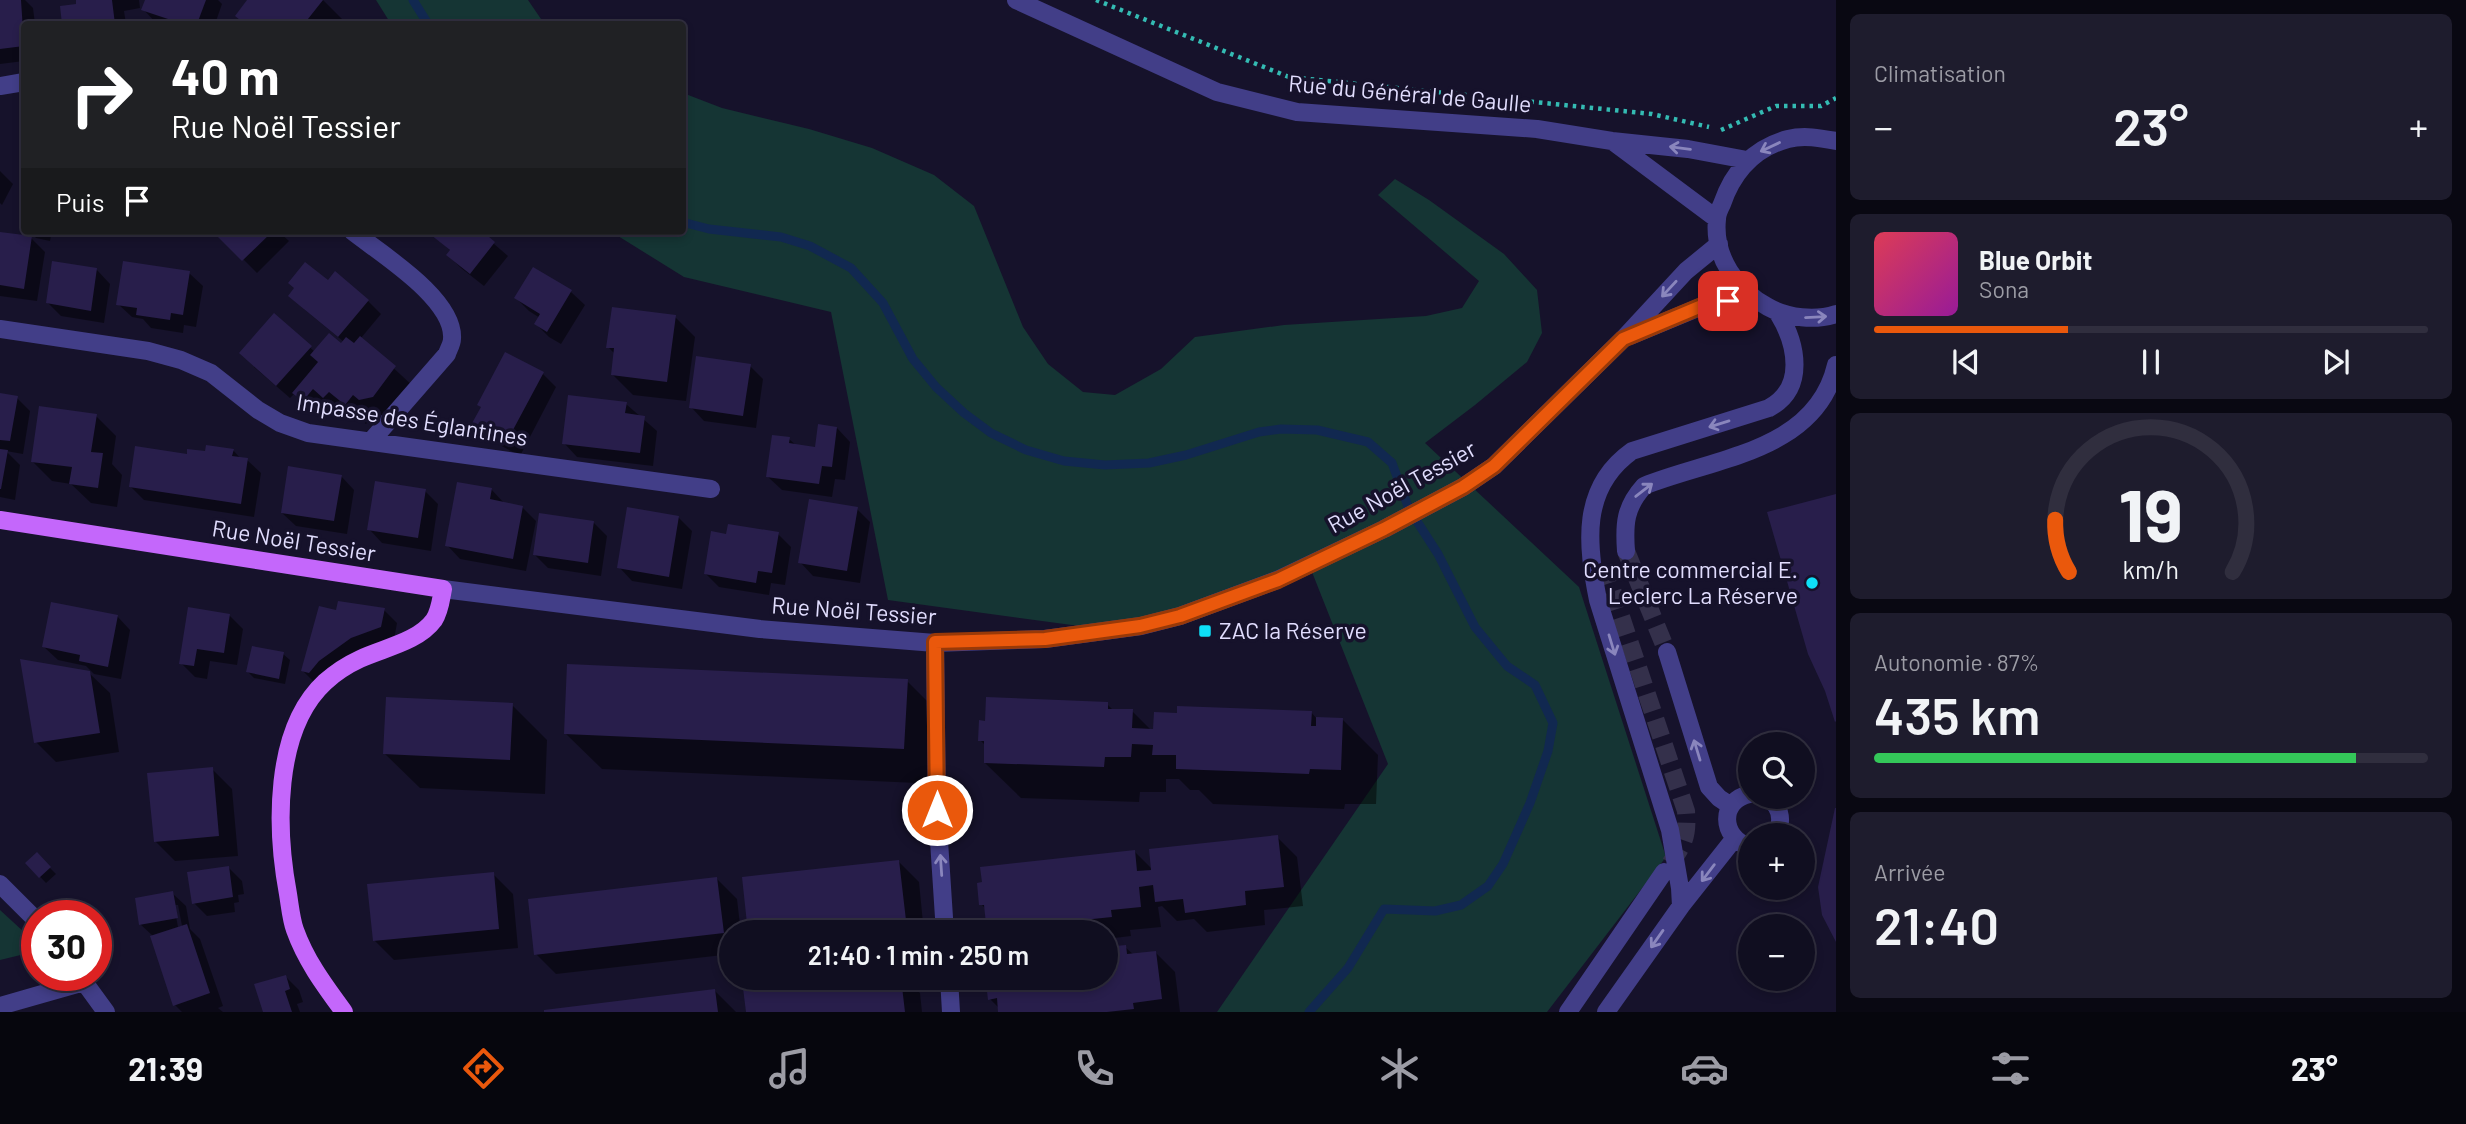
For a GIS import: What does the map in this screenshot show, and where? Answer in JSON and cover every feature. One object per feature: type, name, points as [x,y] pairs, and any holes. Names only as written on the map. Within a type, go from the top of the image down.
[{"type":"main road","name":"Rue Noël Tessier","points":[[0,520],[443,589]]},
{"type":"main road","points":[[344,1012],[316,974],[295,929],[281,856],[281,803],[292,735],[310,698],[336,673],[357,660],[402,642],[428,626],[435,619],[443,589]]},
{"type":"street","name":"Rue du Général de Gaulle","points":[[1016,0],[1217,92],[1297,112],[1537,129],[1688,149],[1747,160]]},
{"type":"street","points":[[0,86],[21,82]]},
{"type":"street","points":[[1836,141],[1813,136],[1789,139],[1766,147],[1747,160],[1729,185],[1717,219],[1719,244],[1731,274],[1751,298],[1779,313],[1809,318],[1836,314]]},
{"type":"street","name":"Rue du Général de Gaulle","points":[[1612,141],[1717,219]]},
{"type":"street","points":[[357,235],[430,293],[443,308],[450,324],[452,341],[447,354],[372,440]]},
{"type":"street","name":"Rue Noël Tessier","points":[[443,589],[760,629],[935,642],[1045,639],[1140,626],[1180,616],[1278,580],[1384,529],[1463,487],[1494,466],[1623,339],[1686,271],[1719,244]]},
{"type":"street","name":"Rue Noël Tessier","points":[[1623,339],[1704,305],[1751,298]]},
{"type":"street","points":[[1681,905],[1670,831],[1598,600],[1592,571],[1592,507],[1607,475],[1632,451],[1769,408],[1783,401],[1790,387],[1795,350],[1790,331],[1779,313]]},
{"type":"street","name":"Impasse des Églantines","points":[[0,329],[148,351],[181,359],[211,373],[257,410],[280,423],[308,433],[711,489]]},
{"type":"street","points":[[1626,551],[1623,525],[1634,497],[1644,486],[1766,445],[1798,426],[1819,405],[1832,380],[1836,365]]},
{"type":"street","points":[[1590,530],[1604,566]]},
{"type":"street","points":[[935,642],[937,810],[944,920]]},
{"type":"street","points":[[1667,652],[1709,787],[1731,806]]},
{"type":"street","points":[[1738,800],[1731,806],[1727,823],[1738,838]]},
{"type":"street","points":[[1606,1012],[1681,905],[1738,847]]},
{"type":"street","points":[[1568,1012],[1664,872]]},
{"type":"street","points":[[0,884],[21,906]]},
{"type":"street","points":[[950,990],[951,1012]]},
{"type":"street","points":[[0,1006],[44,991]]},
{"type":"street","points":[[91,991],[106,1012]]},
{"type":"path","points":[[1096,0],[1289,76],[1652,114],[1723,130],[1776,106],[1821,106],[1836,98]]},
{"type":"green space","points":[[376,0],[528,0],[545,21],[389,21]]},
{"type":"green space","points":[[686,94],[722,108],[809,129],[872,148],[934,175],[974,206],[1023,327],[1048,364],[1083,392],[1115,395],[1161,369],[1195,337],[1284,325],[1426,316],[1462,308],[1479,281],[1378,195],[1395,179],[1504,254],[1537,290],[1542,333],[1527,362],[1425,443],[1579,587],[1666,857],[1547,1012],[1217,1012],[1388,764],[1310,567],[1109,630],[888,600],[831,312],[684,277],[616,235],[686,235]]},
{"type":"green space","points":[[0,910],[21,929],[21,955],[0,960]]},
{"type":"building","points":[[0,0],[21,0],[21,46],[0,49]]},
{"type":"building","points":[[76,0],[112,0],[115,21],[62,21],[60,6],[76,4]]},
{"type":"building","points":[[145,0],[206,0],[198,21],[174,21],[141,10]]},
{"type":"building","points":[[247,0],[323,0],[306,21],[241,21],[235,16]]},
{"type":"building","points":[[0,232],[32,236],[24,289],[0,285]]},
{"type":"building","points":[[216,235],[269,235],[242,261]]},
{"type":"building","points":[[431,235],[487,235],[495,242],[470,274],[446,255],[450,250]]},
{"type":"building","points":[[52,261],[97,268],[91,311],[46,303]]},
{"type":"building","points":[[123,261],[190,271],[183,315],[171,313],[170,320],[136,315],[137,308],[116,305]]},
{"type":"building","points":[[305,262],[328,280],[335,271],[369,300],[338,337],[288,296],[294,288],[288,283]]},
{"type":"building","points":[[533,267],[572,290],[547,332],[534,324],[540,314],[514,298]]},
{"type":"building","points":[[612,307],[676,315],[667,382],[611,375],[614,348],[606,348]]},
{"type":"building","points":[[274,313],[312,346],[276,386],[239,353]]},
{"type":"building","points":[[329,333],[341,343],[346,337],[354,343],[360,336],[396,366],[373,397],[359,400],[353,395],[345,405],[329,392],[323,398],[313,389],[303,401],[292,393],[318,362],[310,355]]},
{"type":"building","points":[[505,352],[544,372],[506,443],[471,425],[481,407],[477,405]]},
{"type":"building","points":[[696,356],[751,364],[743,416],[689,408]]},
{"type":"building","points":[[0,393],[18,396],[10,441],[0,440]]},
{"type":"building","points":[[568,395],[627,402],[625,413],[645,416],[640,453],[562,444]]},
{"type":"building","points":[[39,406],[97,414],[91,452],[103,453],[98,488],[69,484],[72,467],[31,462]]},
{"type":"building","points":[[818,424],[837,427],[832,467],[822,466],[819,484],[766,477],[772,435],[790,437],[789,443],[815,447]]},
{"type":"building","points":[[206,445],[234,449],[232,456],[248,458],[241,504],[129,487],[135,446],[187,454],[187,449],[205,451]]},
{"type":"building","points":[[0,449],[8,450],[1,489],[0,489]]},
{"type":"building","points":[[288,466],[342,475],[334,521],[281,513]]},
{"type":"building","points":[[375,481],[426,489],[418,538],[367,530]]},
{"type":"building","points":[[457,482],[492,488],[490,499],[523,506],[513,559],[445,546]]},
{"type":"building","name":"Centre commercial E. Leclerc La Réserve","points":[[1836,494],[1835,722],[1825,691],[1808,654],[1767,512]]},
{"type":"building","points":[[809,499],[858,507],[847,571],[798,563]]},
{"type":"building","points":[[627,507],[679,516],[669,577],[617,568]]},
{"type":"building","points":[[539,513],[594,521],[588,563],[533,555]]},
{"type":"building","points":[[728,524],[779,532],[772,573],[758,571],[756,583],[704,574],[711,531],[726,534]]},
{"type":"building","points":[[338,601],[385,608],[381,627],[351,638],[319,661],[309,673],[301,671],[319,606],[336,610]]},
{"type":"building","points":[[51,602],[118,615],[108,667],[79,661],[80,655],[42,647]]},
{"type":"building","points":[[188,607],[230,614],[224,653],[197,649],[194,666],[179,664]]},
{"type":"building","points":[[252,646],[284,652],[279,679],[246,672]]},
{"type":"building","points":[[20,659],[90,671],[100,733],[34,743]]},
{"type":"building","points":[[567,664],[908,679],[904,749],[564,734]]},
{"type":"building","points":[[386,697],[513,703],[510,760],[383,754]]},
{"type":"building","points":[[986,697],[1108,702],[1108,709],[1133,709],[1132,728],[1153,729],[1154,712],[1177,713],[1177,706],[1312,711],[1311,726],[1316,726],[1316,717],[1343,718],[1341,770],[1310,769],[1309,774],[1176,769],[1176,755],[1152,755],[1153,745],[1132,744],[1131,757],[1105,757],[1104,767],[984,763],[984,741],[978,741],[979,720],[985,721]]},
{"type":"building","points":[[213,767],[219,836],[154,842],[147,773]]},
{"type":"building","points":[[1835,808],[1836,942],[1822,915],[1818,887]]},
{"type":"building","points":[[1278,835],[1284,887],[1245,891],[1246,905],[1185,913],[1183,899],[1155,902],[1153,885],[1139,887],[1141,907],[1111,910],[1112,917],[1083,920],[986,920],[984,905],[979,905],[977,883],[982,882],[980,867],[1135,850],[1137,871],[1151,870],[1149,849]]},
{"type":"building","points":[[37,852],[51,867],[39,878],[25,863]]},
{"type":"building","points":[[899,860],[906,920],[747,920],[742,877]]},
{"type":"building","points":[[229,866],[233,897],[192,904],[187,872]]},
{"type":"building","points":[[494,872],[499,929],[373,941],[367,884]]},
{"type":"building","points":[[717,877],[722,920],[719,920],[719,934],[534,955],[528,899]]},
{"type":"building","points":[[173,891],[178,918],[139,925],[135,898]]},
{"type":"building","points":[[187,924],[210,993],[173,1006],[150,936]]},
{"type":"building","points":[[1126,945],[1127,954],[1156,951],[1162,999],[1133,1003],[1134,1009],[1107,1012],[998,1012],[997,998],[988,1000],[987,990],[1118,990],[1118,946]]},
{"type":"building","points":[[286,975],[290,989],[285,991],[292,1012],[263,1012],[254,984]]},
{"type":"building","points":[[715,989],[718,1012],[544,1012],[544,1010]]},
{"type":"building","points":[[743,990],[902,990],[905,1012],[746,1012]]},
{"type":"waterway","points":[[413,0],[426,21]]},
{"type":"waterway","points":[[686,223],[709,229],[781,237],[810,246],[851,268],[883,303],[913,359],[936,387],[991,433],[1026,450],[1064,461],[1105,465],[1149,463],[1186,455],[1259,432],[1281,429],[1317,430],[1368,442],[1392,463],[1409,509],[1438,554],[1475,627],[1507,666],[1535,685],[1553,723],[1548,751],[1530,803],[1503,864],[1488,886],[1461,905],[1435,911],[1384,909],[1348,968],[1309,1012]]},
{"type":"tunnel","points":[[1626,551],[1667,652]]},
{"type":"tunnel","points":[[1604,566],[1686,811],[1683,841],[1668,867]]},
{"type":"place","name":"Centre commercial E. Leclerc La Réserve","points":[[1812,583]]},
{"type":"place","name":"ZAC la Réserve","points":[[1205,631]]},
{"type":"route","points":[[937,810],[935,642],[1045,639],[1140,626],[1180,616],[1278,580],[1384,529],[1463,487],[1494,466],[1623,339],[1704,305],[1728,301]]}]
